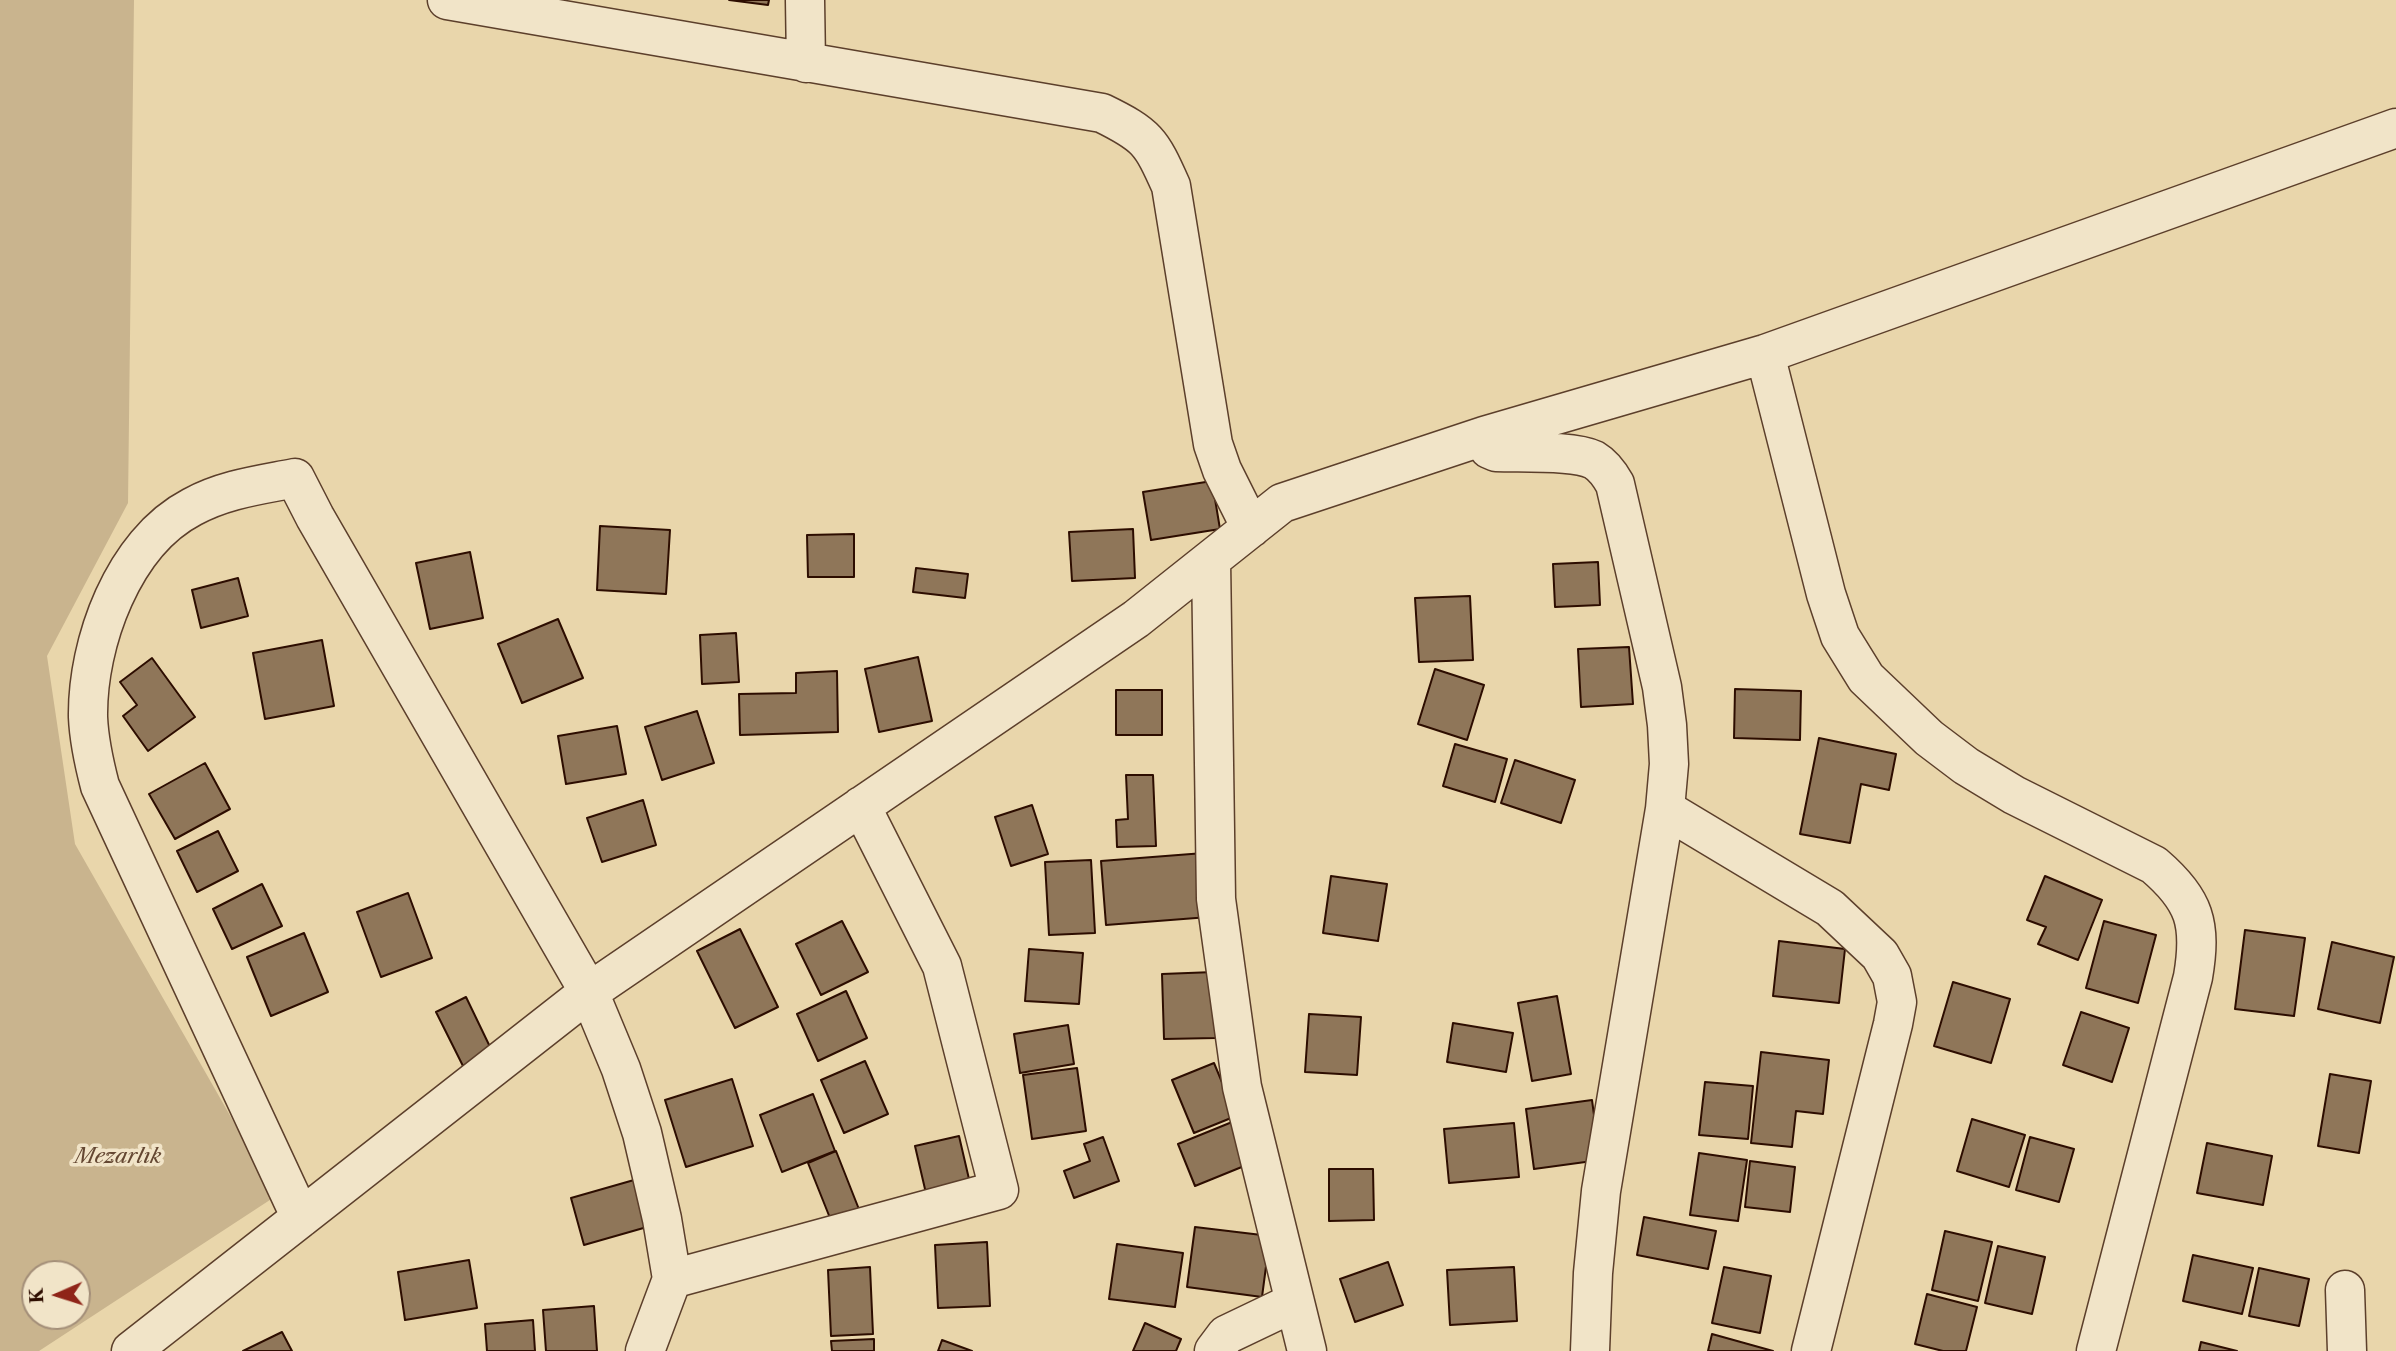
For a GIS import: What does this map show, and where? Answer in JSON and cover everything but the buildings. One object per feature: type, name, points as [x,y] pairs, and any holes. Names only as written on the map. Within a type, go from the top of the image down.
[{"type":"street","points":[[447,0],[1102,113],[1134,129],[1154,149],[1171,186],[1213,444],[1222,470],[1251,527]]},
{"type":"street","points":[[805,0],[806,63]]},
{"type":"street","points":[[153,1344],[301,1218],[589,992],[1136,619],[1282,503],[1484,436],[1765,354],[2396,128]]},
{"type":"street","points":[[1765,354],[1826,594],[1840,636],[1866,678],[1929,738],[1966,766],[2014,796],[2154,865],[2179,890],[2196,922],[2198,950],[2193,977],[2095,1351]]},
{"type":"street","points":[[1484,436],[1489,449],[1496,452],[1580,455],[1596,461],[1607,471],[1615,484],[1662,687],[1667,725],[1669,764],[1665,808],[1601,1191],[1593,1273],[1590,1351]]},
{"type":"street","points":[[301,1218],[100,786],[88,717],[94,656],[104,624],[116,595],[147,544],[167,523],[218,495],[295,478],[589,992],[621,1069],[642,1133],[662,1219],[672,1279],[645,1351]]},
{"type":"street","points":[[1210,560],[1216,899],[1242,1087],[1307,1351]]},
{"type":"street","points":[[672,1279],[999,1190],[942,966],[861,806]]},
{"type":"street","points":[[1665,808],[1830,908],[1880,955],[1892,976],[1896,1002],[1893,1024],[1811,1351]]},
{"type":"street","points":[[2345,1290],[2347,1351]]},
{"type":"street","points":[[1214,1351],[1226,1335],[1295,1302]]},
{"type":"green space","name":"Mezarlık","points":[[0,0],[134,0],[128,503],[47,656],[75,844],[276,1196],[91,1317],[91,1260],[21,1260],[21,1330],[71,1330],[39,1351],[0,1351]]}]
